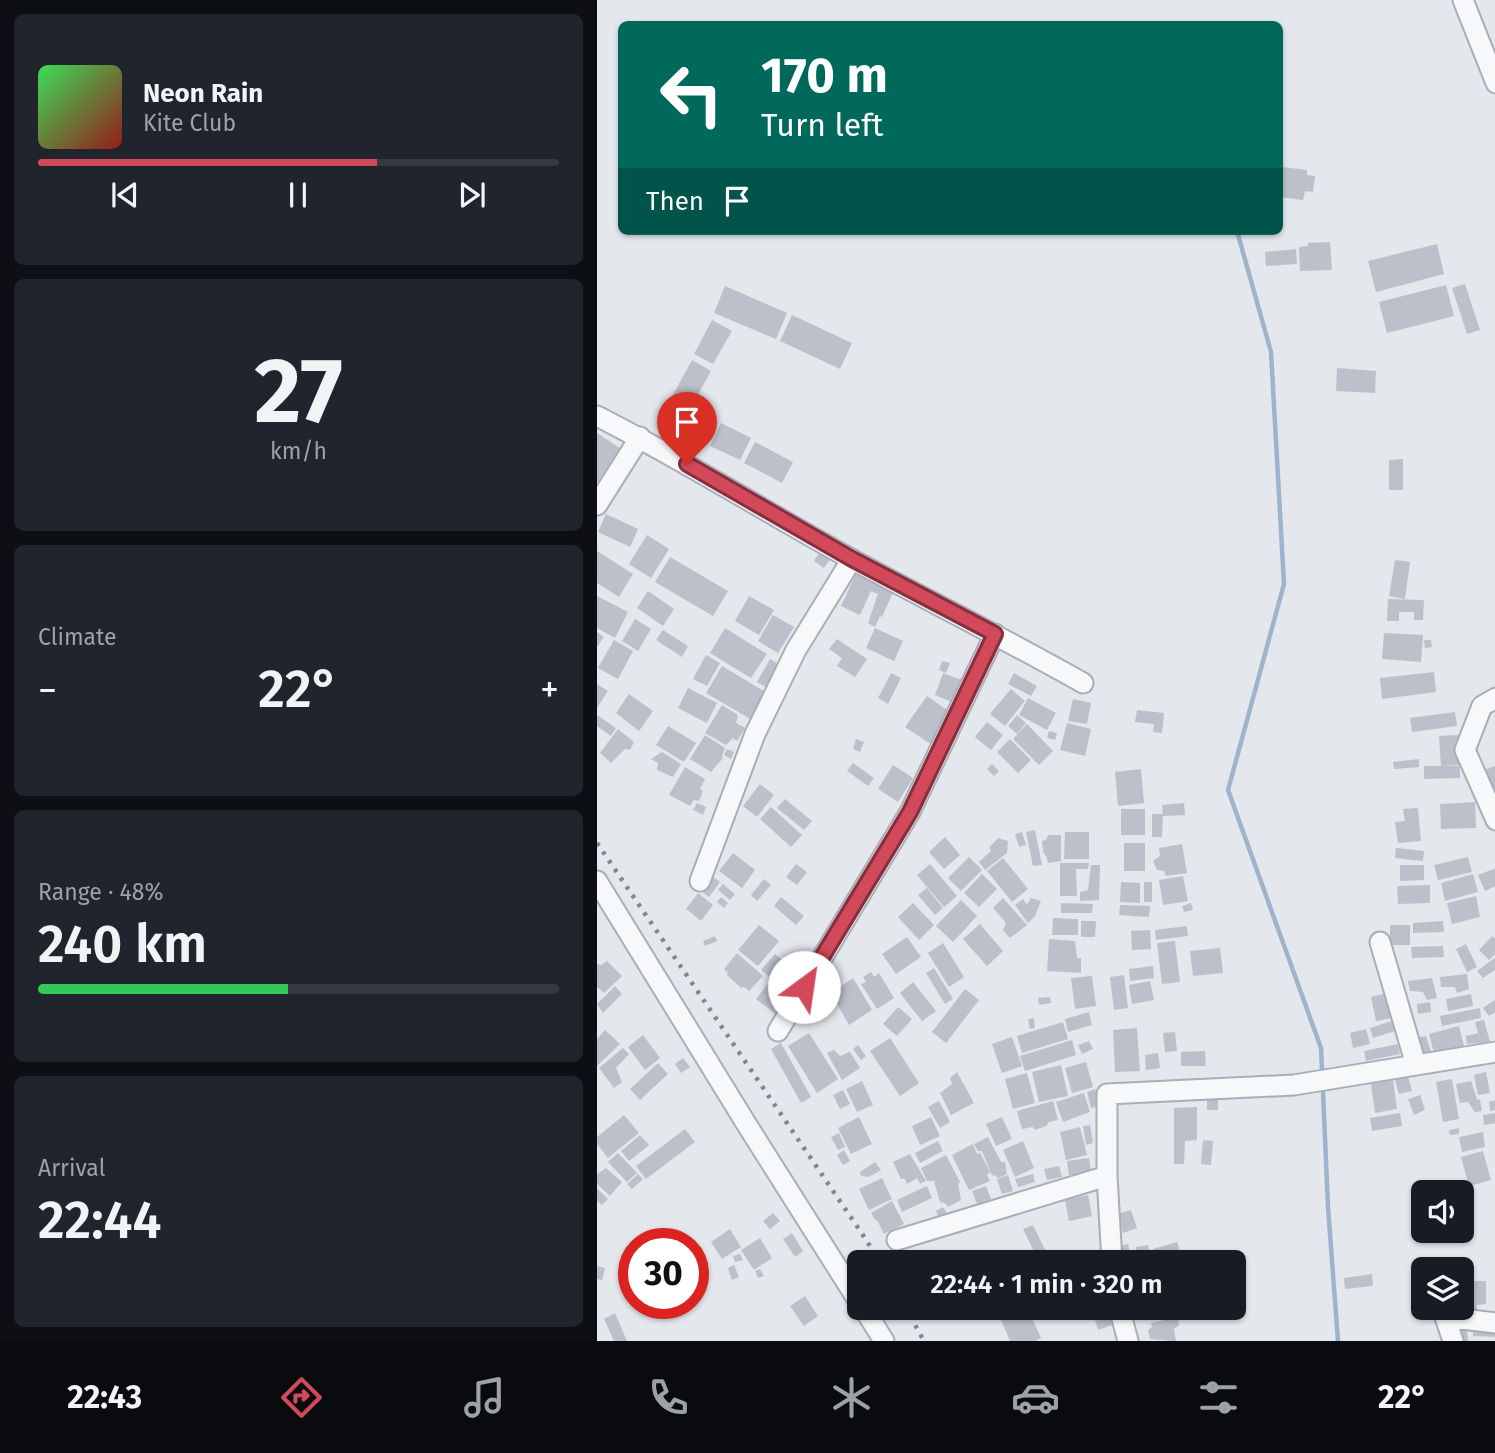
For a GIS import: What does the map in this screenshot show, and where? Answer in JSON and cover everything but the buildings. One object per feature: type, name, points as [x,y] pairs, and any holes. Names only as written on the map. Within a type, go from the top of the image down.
[{"type":"street","points":[[1463,0],[1495,83]]},
{"type":"street","points":[[597,416],[640,437],[852,559],[1083,683]]},
{"type":"street","points":[[597,505],[640,437]]},
{"type":"street","points":[[700,881],[755,734],[797,650],[852,559]]},
{"type":"street","points":[[778,1031],[910,812],[995,634]]},
{"type":"street","points":[[1495,698],[1483,706],[1465,750],[1495,820]]},
{"type":"street","points":[[597,881],[847,1283]]},
{"type":"street","points":[[1380,942],[1416,1065]]},
{"type":"street","points":[[1111,1250],[1107,1177],[1107,1094],[1294,1085],[1495,1052]]},
{"type":"street","points":[[897,1240],[1107,1177]]},
{"type":"street","points":[[1453,1341],[1445,1317],[1495,1322]]},
{"type":"street","points":[[871,1320],[884,1341]]},
{"type":"street","points":[[1122,1320],[1128,1341]]},
{"type":"waterway","points":[[1238,235],[1271,352],[1284,584],[1228,790],[1321,1048],[1322,1071]]},
{"type":"waterway","points":[[1323,1092],[1338,1341]]},
{"type":"railway","points":[[597,843],[872,1250]]},
{"type":"railway","points":[[912,1320],[924,1341]]},
{"type":"route","points":[[687,464],[852,559],[995,634],[910,812],[804,987]]}]
